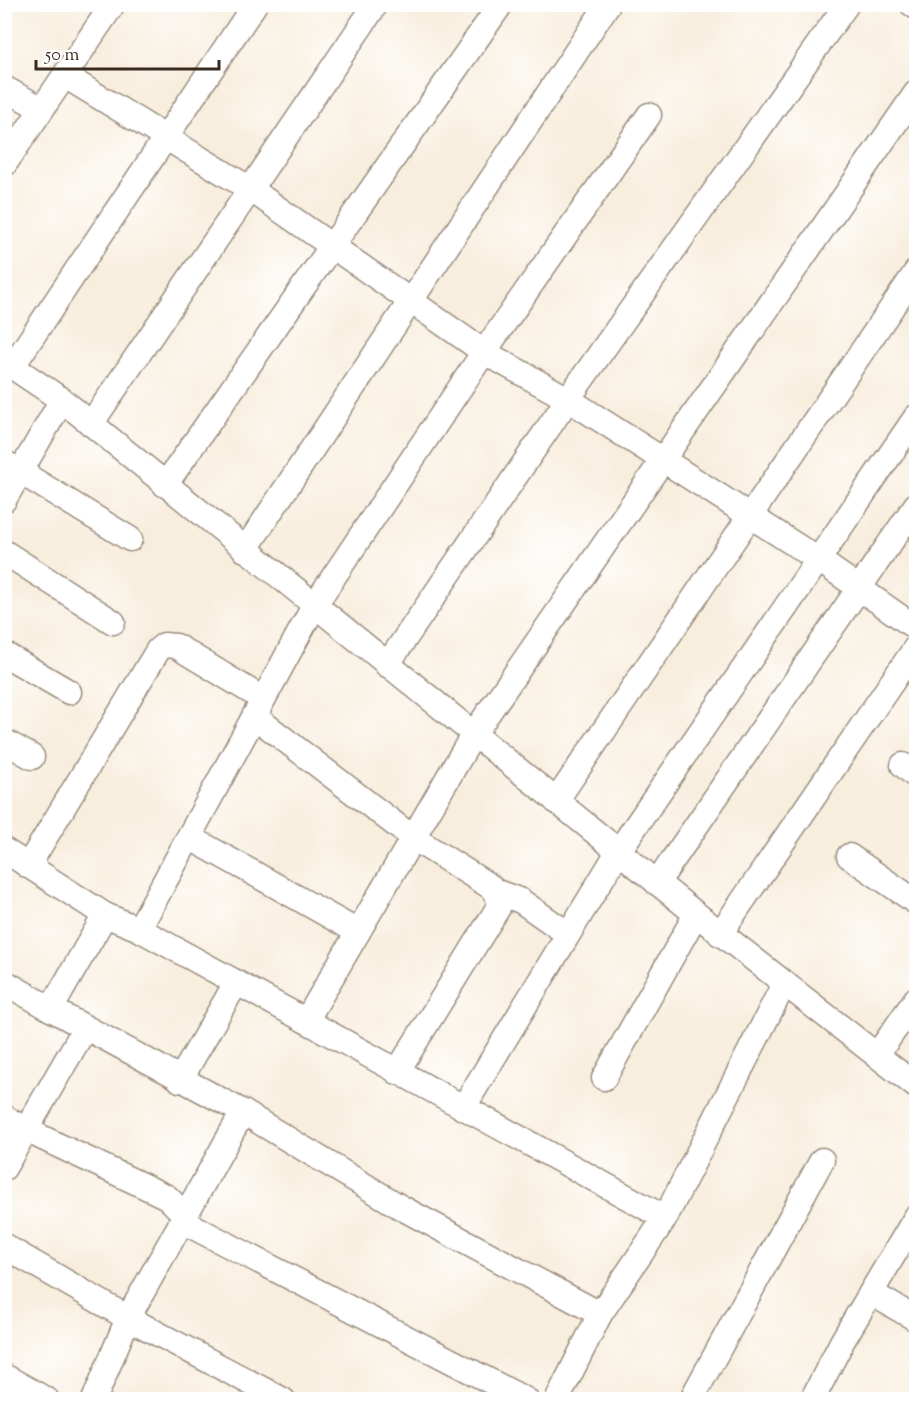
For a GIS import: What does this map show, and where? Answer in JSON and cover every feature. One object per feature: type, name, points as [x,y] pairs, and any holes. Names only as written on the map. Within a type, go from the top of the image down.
[{"type":"street","points":[[255,4],[8,364],[62,400],[720,934],[916,1086]]},
{"type":"street","points":[[91,424],[376,4]]},
{"type":"street","points":[[165,485],[501,4]]},
{"type":"street","points":[[245,550],[608,4]]},
{"type":"street","points":[[387,665],[568,399],[847,4]]},
{"type":"street","points":[[912,4],[916,7]]},
{"type":"street","points":[[4,165],[65,76],[101,8]]},
{"type":"street","points":[[65,76],[250,189],[484,352],[568,399],[819,560],[916,628]]},
{"type":"street","points":[[4,88],[42,109]]},
{"type":"street","points":[[306,1021],[473,735],[916,93]]},
{"type":"street","points":[[139,929],[314,606],[484,352],[649,114]]},
{"type":"street","points":[[556,801],[916,272]]},
{"type":"street","points":[[4,500],[13,467],[62,400]]},
{"type":"street","points":[[463,1108],[618,852],[916,417]]},
{"type":"street","points":[[13,467],[130,539]]},
{"type":"street","points":[[657,883],[916,505]]},
{"type":"street","points":[[4,552],[113,622]]},
{"type":"street","points":[[28,866],[158,650],[164,645],[176,646],[259,708],[413,838],[496,892],[521,901],[568,934]]},
{"type":"street","points":[[720,934],[916,647]]},
{"type":"street","points":[[4,654],[69,693]]},
{"type":"street","points":[[4,741],[32,757]]},
{"type":"street","points":[[189,837],[358,932]]},
{"type":"street","points":[[4,850],[105,915],[139,929],[664,1218]]},
{"type":"street","points":[[849,856],[916,902]]},
{"type":"street","points":[[397,1072],[498,908],[500,899],[496,892]]},
{"type":"street","points":[[604,1078],[696,914]]},
{"type":"street","points":[[51,1009],[105,915]]},
{"type":"street","points":[[4,982],[180,1080],[243,1112],[402,1208],[600,1314]]},
{"type":"street","points":[[180,1080],[236,983]]},
{"type":"street","points":[[557,1400],[600,1314],[664,1218],[784,984]]},
{"type":"street","points":[[877,1055],[916,999]]},
{"type":"street","points":[[4,1168],[28,1131],[85,1028]]},
{"type":"street","points":[[94,1400],[128,1318],[243,1112]]},
{"type":"street","points":[[4,1117],[28,1131],[167,1197],[183,1218],[526,1400]]},
{"type":"street","points":[[691,1400],[822,1160]]},
{"type":"street","points":[[812,1400],[916,1217]]},
{"type":"street","points":[[4,1246],[128,1318],[283,1400]]},
{"type":"street","points":[[871,1293],[916,1319]]},
{"type":"street","points":[[4,1377],[47,1400]]}]
